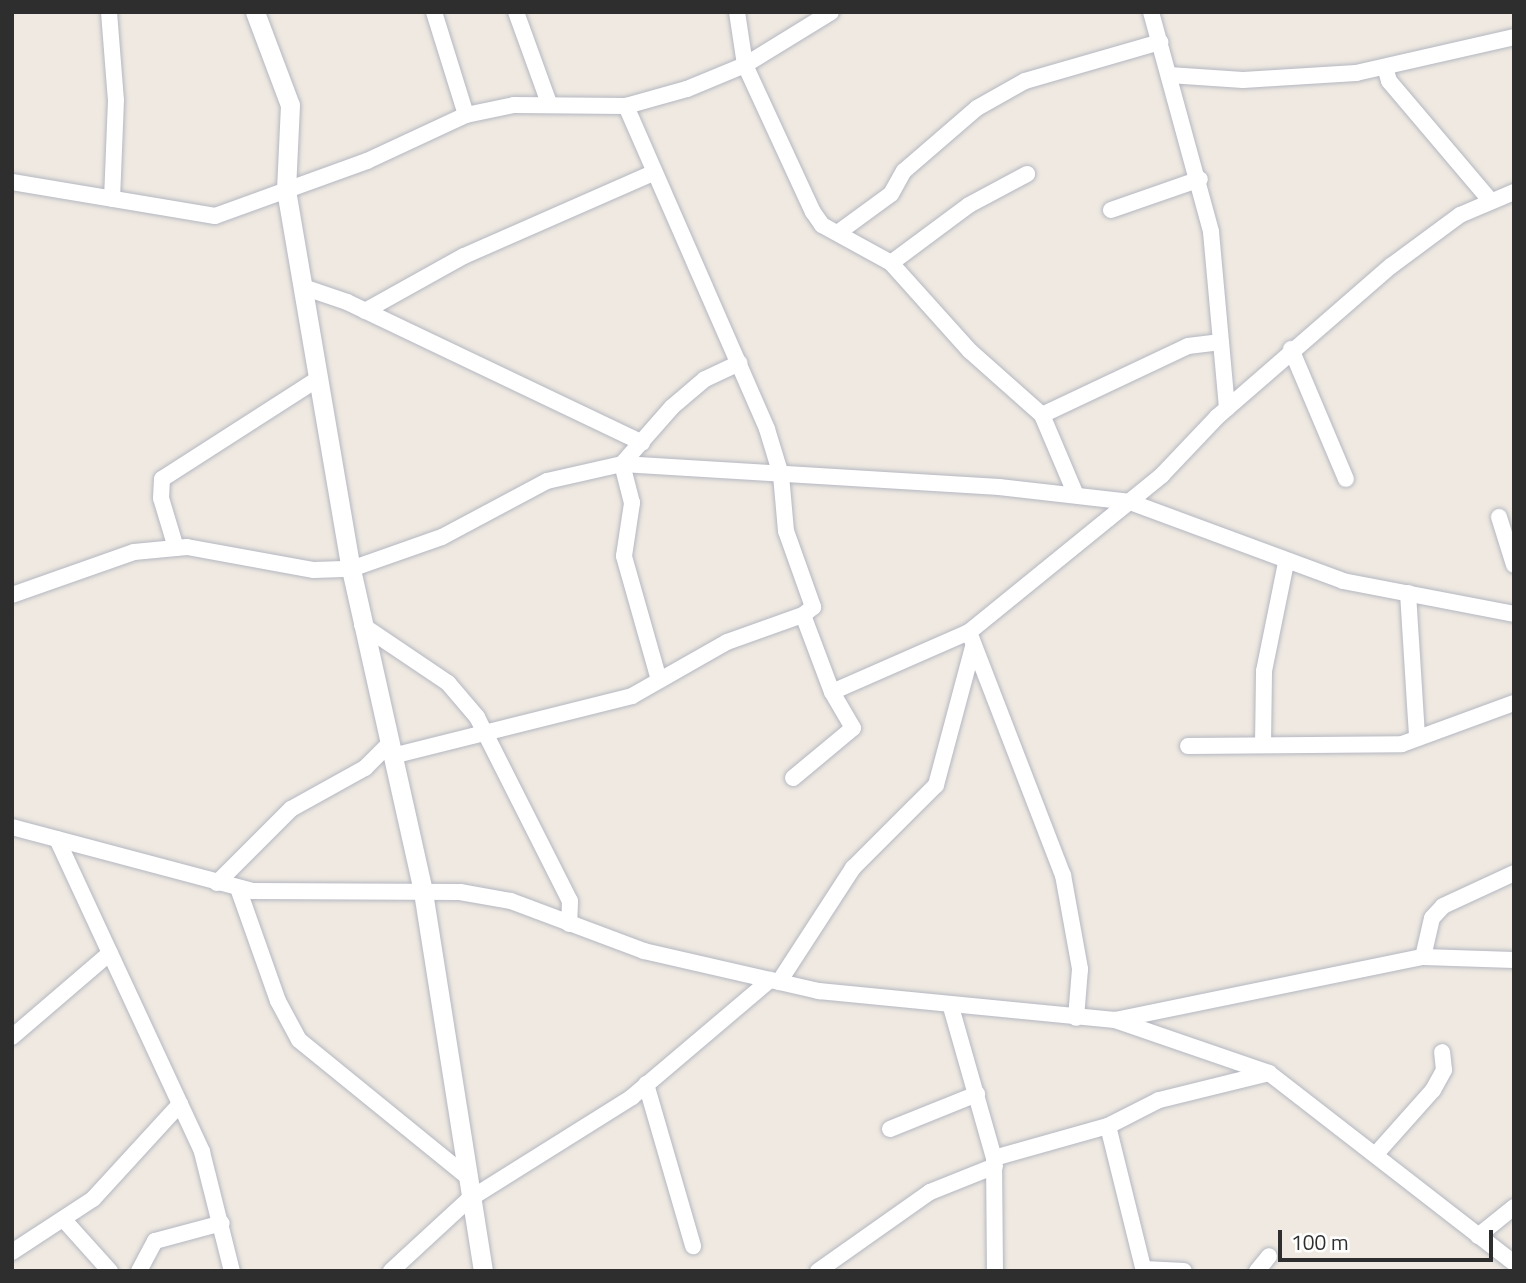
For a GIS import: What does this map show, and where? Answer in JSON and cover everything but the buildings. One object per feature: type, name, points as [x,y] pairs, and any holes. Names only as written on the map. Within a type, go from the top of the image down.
[{"type":"street","points":[[109,12],[116,100],[111,199]]},
{"type":"street","points":[[255,12],[290,105],[286,190],[351,569],[423,892],[468,1200],[483,1271]]},
{"type":"street","points":[[434,12],[466,114]]},
{"type":"street","points":[[737,12],[745,65],[813,212],[839,232],[891,263],[970,351],[1042,415],[1076,495]]},
{"type":"street","points":[[12,182],[215,216],[286,190],[466,114],[549,103],[626,106],[745,65],[831,12]]},
{"type":"street","points":[[1151,12],[1200,179],[1227,408]]},
{"type":"street","points":[[520,14],[549,103]]},
{"type":"street","points":[[1169,75],[1285,79],[1385,67],[1514,37]]},
{"type":"street","points":[[839,232],[891,194],[904,171],[977,108],[1025,80],[1160,43]]},
{"type":"street","points":[[1385,67],[1389,80],[1490,200]]},
{"type":"street","points":[[216,883],[291,809],[365,768],[392,757],[489,737],[632,696],[727,642],[803,615],[813,607],[786,531],[781,475],[740,363],[653,173],[626,106]]},
{"type":"street","points":[[365,311],[464,257],[653,173]]},
{"type":"street","points":[[891,263],[968,205],[1027,174]]},
{"type":"street","points":[[1111,210],[1200,179]]},
{"type":"street","points":[[832,692],[971,639],[1130,502],[1291,349],[1430,237],[1490,200],[1514,192]]},
{"type":"street","points":[[303,287],[365,311],[642,443]]},
{"type":"street","points":[[1042,415],[1188,346],[1221,342]]},
{"type":"street","points":[[1291,349],[1346,479]]},
{"type":"street","points":[[622,464],[705,379],[740,363]]},
{"type":"street","points":[[176,548],[161,498],[162,479],[318,379]]},
{"type":"street","points":[[622,464],[632,503],[624,556],[659,680]]},
{"type":"street","points":[[12,595],[134,551],[176,548],[314,570],[351,569],[442,537],[547,481],[622,464],[1076,495],[1130,502],[1286,563],[1408,593],[1514,614]]},
{"type":"street","points":[[1499,517],[1514,565]]},
{"type":"street","points":[[1263,745],[1264,671],[1286,563]]},
{"type":"street","points":[[1408,593],[1418,738]]},
{"type":"street","points":[[793,778],[853,728],[832,692],[803,615]]},
{"type":"street","points":[[362,625],[448,683],[489,737],[532,835],[570,901],[569,924]]},
{"type":"street","points":[[391,1271],[468,1200],[646,1084],[775,981],[852,868],[936,785],[971,639]]},
{"type":"street","points":[[971,639],[1021,754],[1063,875],[1080,969],[1076,1018]]},
{"type":"street","points":[[1188,746],[1402,744],[1514,704]]},
{"type":"street","points":[[365,768],[392,757]]},
{"type":"street","points":[[12,827],[237,888],[423,892],[511,901],[644,951],[775,981],[951,1007],[1115,1020],[1423,957],[1514,960]]},
{"type":"street","points":[[57,839],[180,1104],[222,1223],[232,1271]]},
{"type":"street","points":[[1423,957],[1432,918],[1443,906],[1514,873]]},
{"type":"street","points":[[237,888],[278,1002],[299,1040],[464,1174]]},
{"type":"street","points":[[12,1037],[110,953]]},
{"type":"street","points":[[951,1007],[994,1162],[995,1271]]},
{"type":"street","points":[[1115,1020],[1269,1073],[1514,1263]]},
{"type":"street","points":[[1376,1154],[1433,1090],[1444,1070],[1442,1052]]},
{"type":"street","points":[[818,1271],[904,1208],[994,1162],[1108,1126],[1159,1100],[1269,1073]]},
{"type":"street","points":[[646,1084],[693,1246]]},
{"type":"street","points":[[890,1129],[977,1094]]},
{"type":"street","points":[[12,1252],[93,1199],[180,1104]]},
{"type":"street","points":[[1108,1126],[1144,1270],[1184,1271]]},
{"type":"street","points":[[1478,1236],[1514,1207]]},
{"type":"street","points":[[64,1220],[110,1271]]},
{"type":"street","points":[[139,1271],[155,1241],[222,1223]]},
{"type":"street","points":[[1257,1271],[1269,1256]]}]
